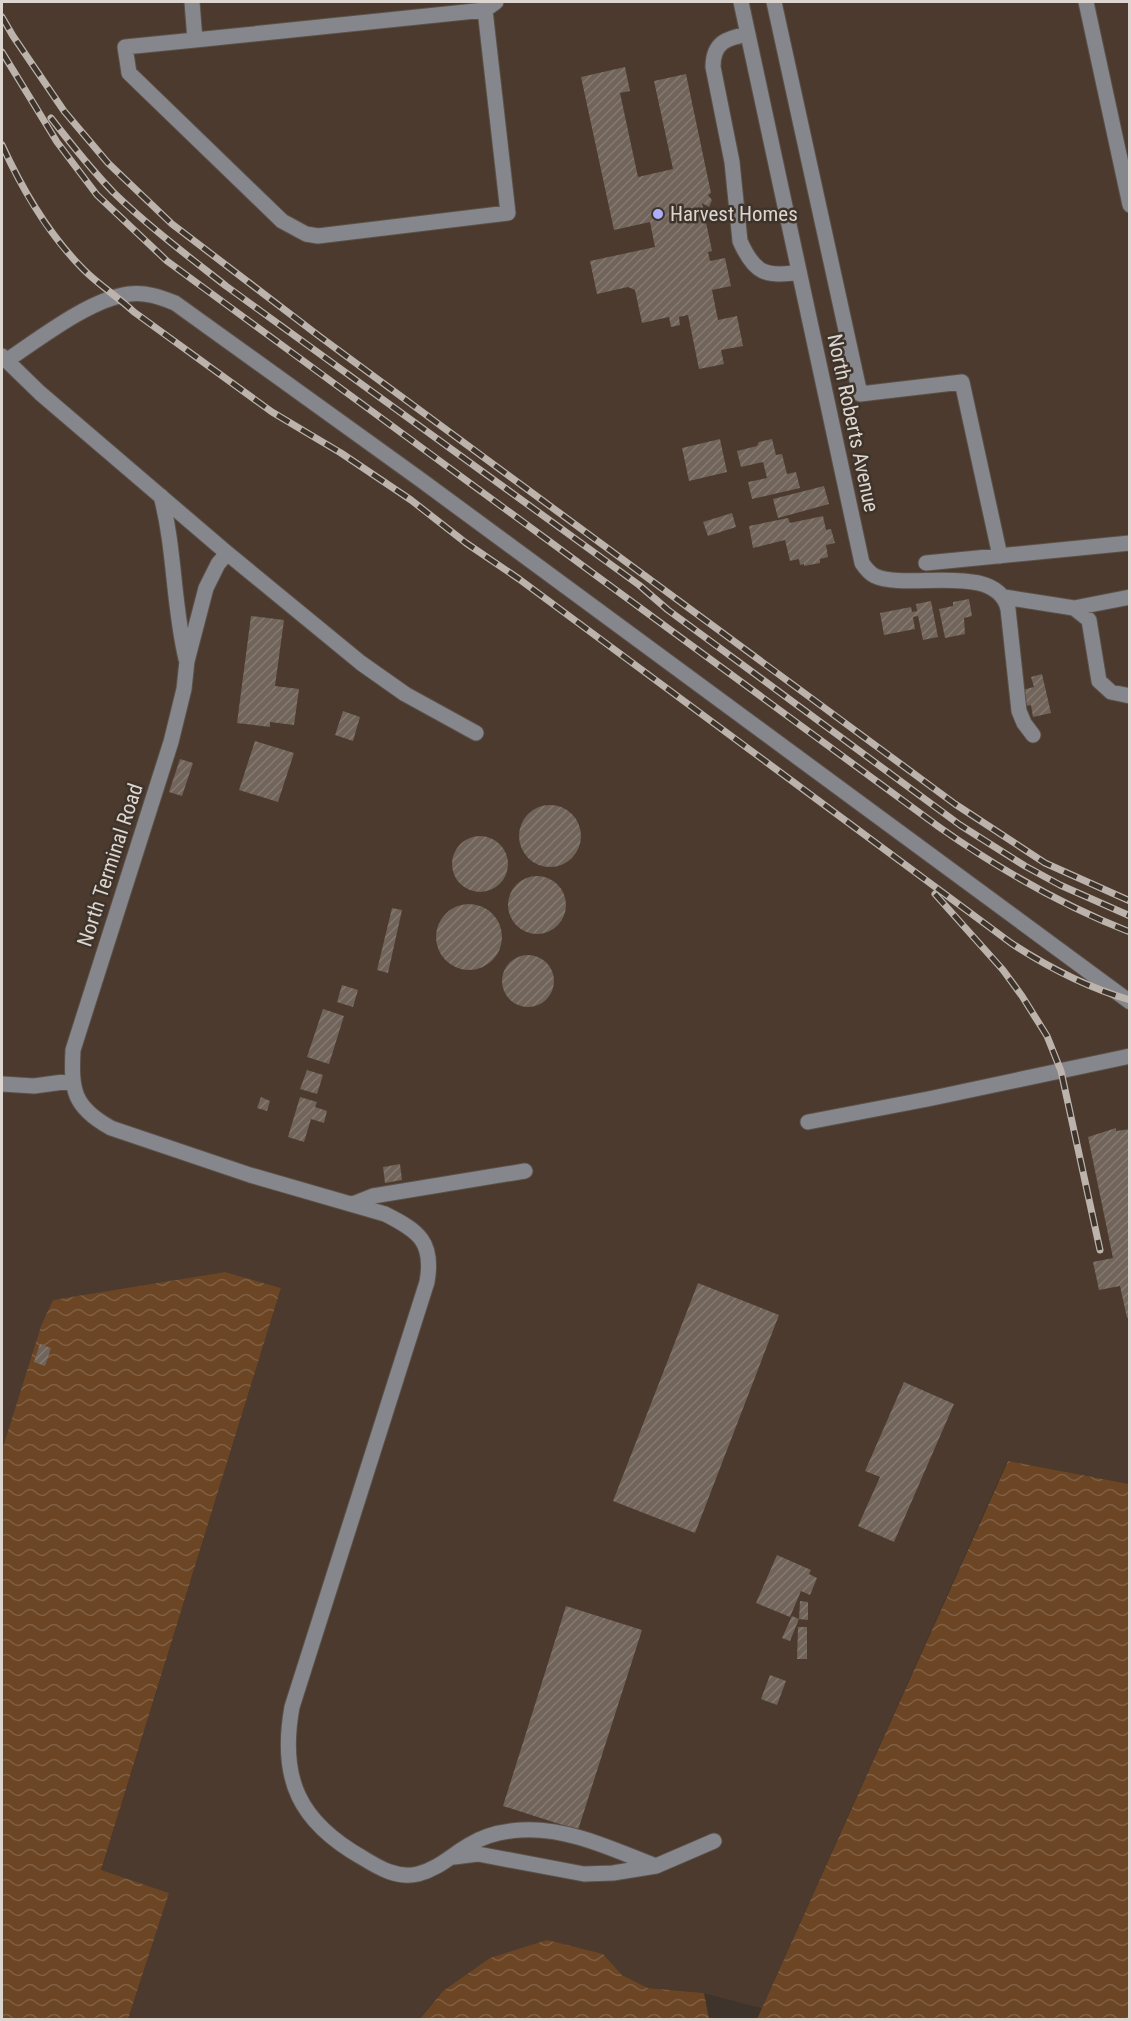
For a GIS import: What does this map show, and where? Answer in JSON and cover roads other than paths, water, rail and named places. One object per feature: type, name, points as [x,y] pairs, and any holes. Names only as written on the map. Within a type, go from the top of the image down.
[{"type":"street","points":[[192,2],[195,40]]},
{"type":"street","name":"North Roberts Avenue","points":[[741,2],[862,563],[868,572],[886,579],[967,580],[1004,597],[1074,608]]},
{"type":"street","points":[[774,2],[860,394],[962,381],[1000,556]]},
{"type":"street","points":[[1086,2],[1130,205]]},
{"type":"street","points":[[491,6],[508,213],[318,236],[306,234],[282,221],[129,73],[125,47],[195,40],[491,6]]},
{"type":"street","points":[[748,34],[727,39],[717,47],[713,57],[732,162],[740,241],[754,265],[770,275],[800,272]]},
{"type":"street","points":[[476,733],[405,694],[361,663],[227,553],[40,393],[4,359],[54,328],[109,300],[130,294],[144,294],[175,303],[422,480],[1130,1002]]},
{"type":"street","name":"North Terminal Road","points":[[161,496],[168,525],[181,636],[187,661]]},
{"type":"street","points":[[926,563],[1130,543]]},
{"type":"street","name":"North Terminal Road","points":[[227,553],[218,564],[206,588],[187,661],[184,689],[171,742],[73,1050],[72,1081],[79,1101],[93,1118],[111,1128],[250,1174],[384,1214],[404,1223],[418,1234],[428,1250],[430,1264],[427,1282],[292,1707],[287,1754],[297,1793],[309,1815],[328,1835],[346,1849],[376,1866],[405,1875],[430,1870],[469,1845],[490,1835],[521,1830],[548,1830],[590,1841],[656,1866]]},
{"type":"street","points":[[1004,597],[1008,609],[1019,711],[1033,735]]},
{"type":"street","points":[[1074,608],[1130,597]]},
{"type":"street","points":[[1074,608],[1089,620],[1099,681],[1111,692],[1130,696]]},
{"type":"street","points":[[808,1122],[1130,1056]]},
{"type":"street","points":[[2,1084],[34,1086],[72,1081]]},
{"type":"street","points":[[353,1204],[373,1196],[525,1171]]},
{"type":"street","points":[[451,1857],[478,1854],[584,1875],[656,1866],[714,1841]]},
{"type":"water","points":[[225,1272],[281,1288],[101,1870],[169,1893],[128,2019],[2,2020],[2,1450],[41,1326],[53,1300]]},
{"type":"water","points":[[1008,1461],[1129,1484],[1129,2019],[419,2020],[443,1991],[490,1958],[547,1940],[603,1954],[622,1975],[648,1988],[704,1993],[762,2008]]},
{"type":"railway","points":[[2,17],[64,111],[108,163],[172,224],[319,336],[955,804],[1045,863],[1130,901]]},
{"type":"railway","points":[[2,52],[57,142],[97,195],[167,261],[939,827],[1031,885],[1079,910],[1130,932]]},
{"type":"railway","points":[[51,118],[81,156],[126,205],[226,286],[639,585],[668,610],[960,825],[1060,885],[1130,916]]},
{"type":"railway","points":[[2,145],[28,195],[59,242],[90,275],[134,312],[272,412],[341,453],[411,500],[466,543],[519,579],[1011,943],[1068,976],[1130,1000]]},
{"type":"railway","points":[[935,894],[1003,970],[1047,1036],[1061,1071],[1100,1250]]},
{"type":"place","name":"Harvest Homes","points":[[658,214]]}]
